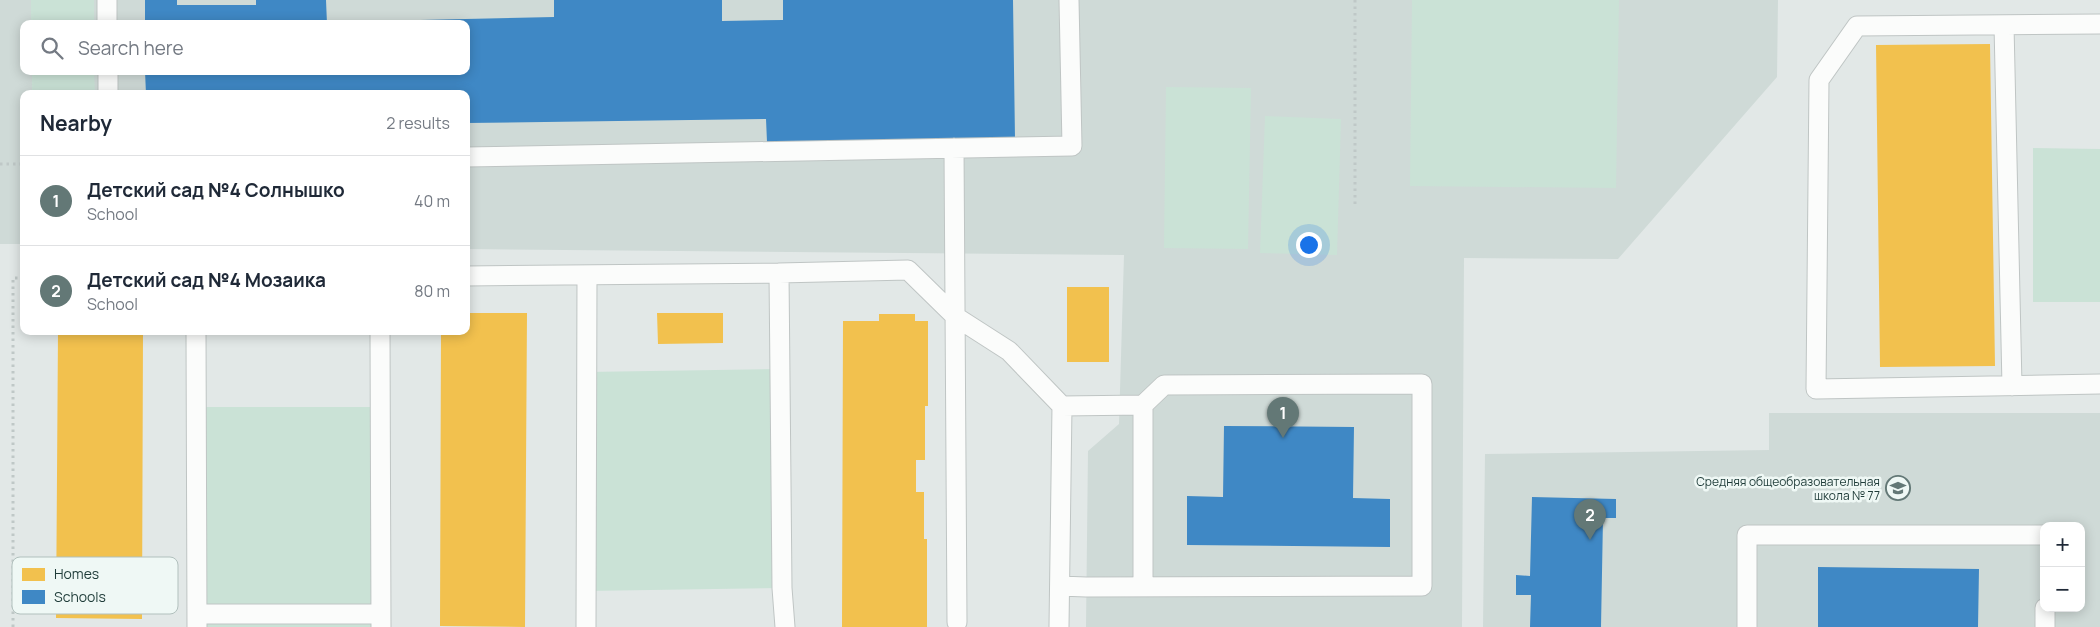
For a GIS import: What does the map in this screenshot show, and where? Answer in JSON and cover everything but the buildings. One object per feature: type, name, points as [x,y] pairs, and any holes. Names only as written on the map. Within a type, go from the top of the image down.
[{"type":"lane","points":[[107,0],[107,20]]},
{"type":"lane","points":[[470,157],[1072,146],[1069,0]]},
{"type":"lane","points":[[2100,24],[1857,26],[1819,80],[1816,389],[2100,384]]},
{"type":"lane","points":[[2004,25],[2012,386]]},
{"type":"lane","points":[[108,75],[108,90]]},
{"type":"lane","points":[[954,148],[957,622]]},
{"type":"lane","points":[[470,276],[587,276],[908,270],[956,317],[1009,351],[1062,406],[1059,627]]},
{"type":"lane","points":[[778,273],[782,588],[785,627]]},
{"type":"lane","points":[[586,627],[587,276]]},
{"type":"lane","points":[[196,335],[197,621],[381,621],[380,335]]},
{"type":"lane","points":[[1060,586],[1422,586],[1422,384],[1164,385],[1143,404],[1062,406]]},
{"type":"lane","points":[[1143,404],[1143,586]]},
{"type":"lane","points":[[1747,627],[1747,535],[2040,535]]},
{"type":"lane","points":[[2045,612],[2045,627]]},
{"type":"path","points":[[1355,0],[1355,206]]},
{"type":"path","points":[[0,164],[20,164]]},
{"type":"path","points":[[13,557],[14,278],[20,278]]},
{"type":"path","points":[[13,614],[13,627]]},
{"type":"shaded area","points":[[0,0],[1778,0],[1777,77],[1618,259],[1464,258],[1462,627],[1086,627],[1088,451],[1119,424],[1124,255],[470,249],[470,90],[20,90],[20,244],[0,244]]},
{"type":"shaded area","name":"Средняя общеобразовательная школа № 77","points":[[1769,413],[2100,413],[2100,627],[1483,627],[1485,454],[1769,450]]},
{"type":"green space","points":[[31,0],[94,0],[94,20],[31,20]]},
{"type":"green space","points":[[1412,0],[1619,0],[1616,188],[1410,186]]},
{"type":"green space","points":[[32,75],[94,75],[95,90],[32,90]]},
{"type":"green space","points":[[1166,87],[1251,88],[1248,249],[1164,248]]},
{"type":"green space","points":[[1265,116],[1341,119],[1337,255],[1260,253]]},
{"type":"green space","points":[[2033,148],[2100,149],[2100,302],[2033,302]]},
{"type":"green space","points":[[780,369],[782,588],[586,591],[586,372]]},
{"type":"green space","points":[[196,407],[380,407],[381,627],[197,627]]},
{"type":"place","name":"Детский сад №4 Солнышко","points":[[1283,438]]},
{"type":"place","name":"Средняя общеобразовательная школа № 77","points":[[1898,488]]},
{"type":"place","name":"Детский сад №4 Мозаика","points":[[1590,540]]}]
